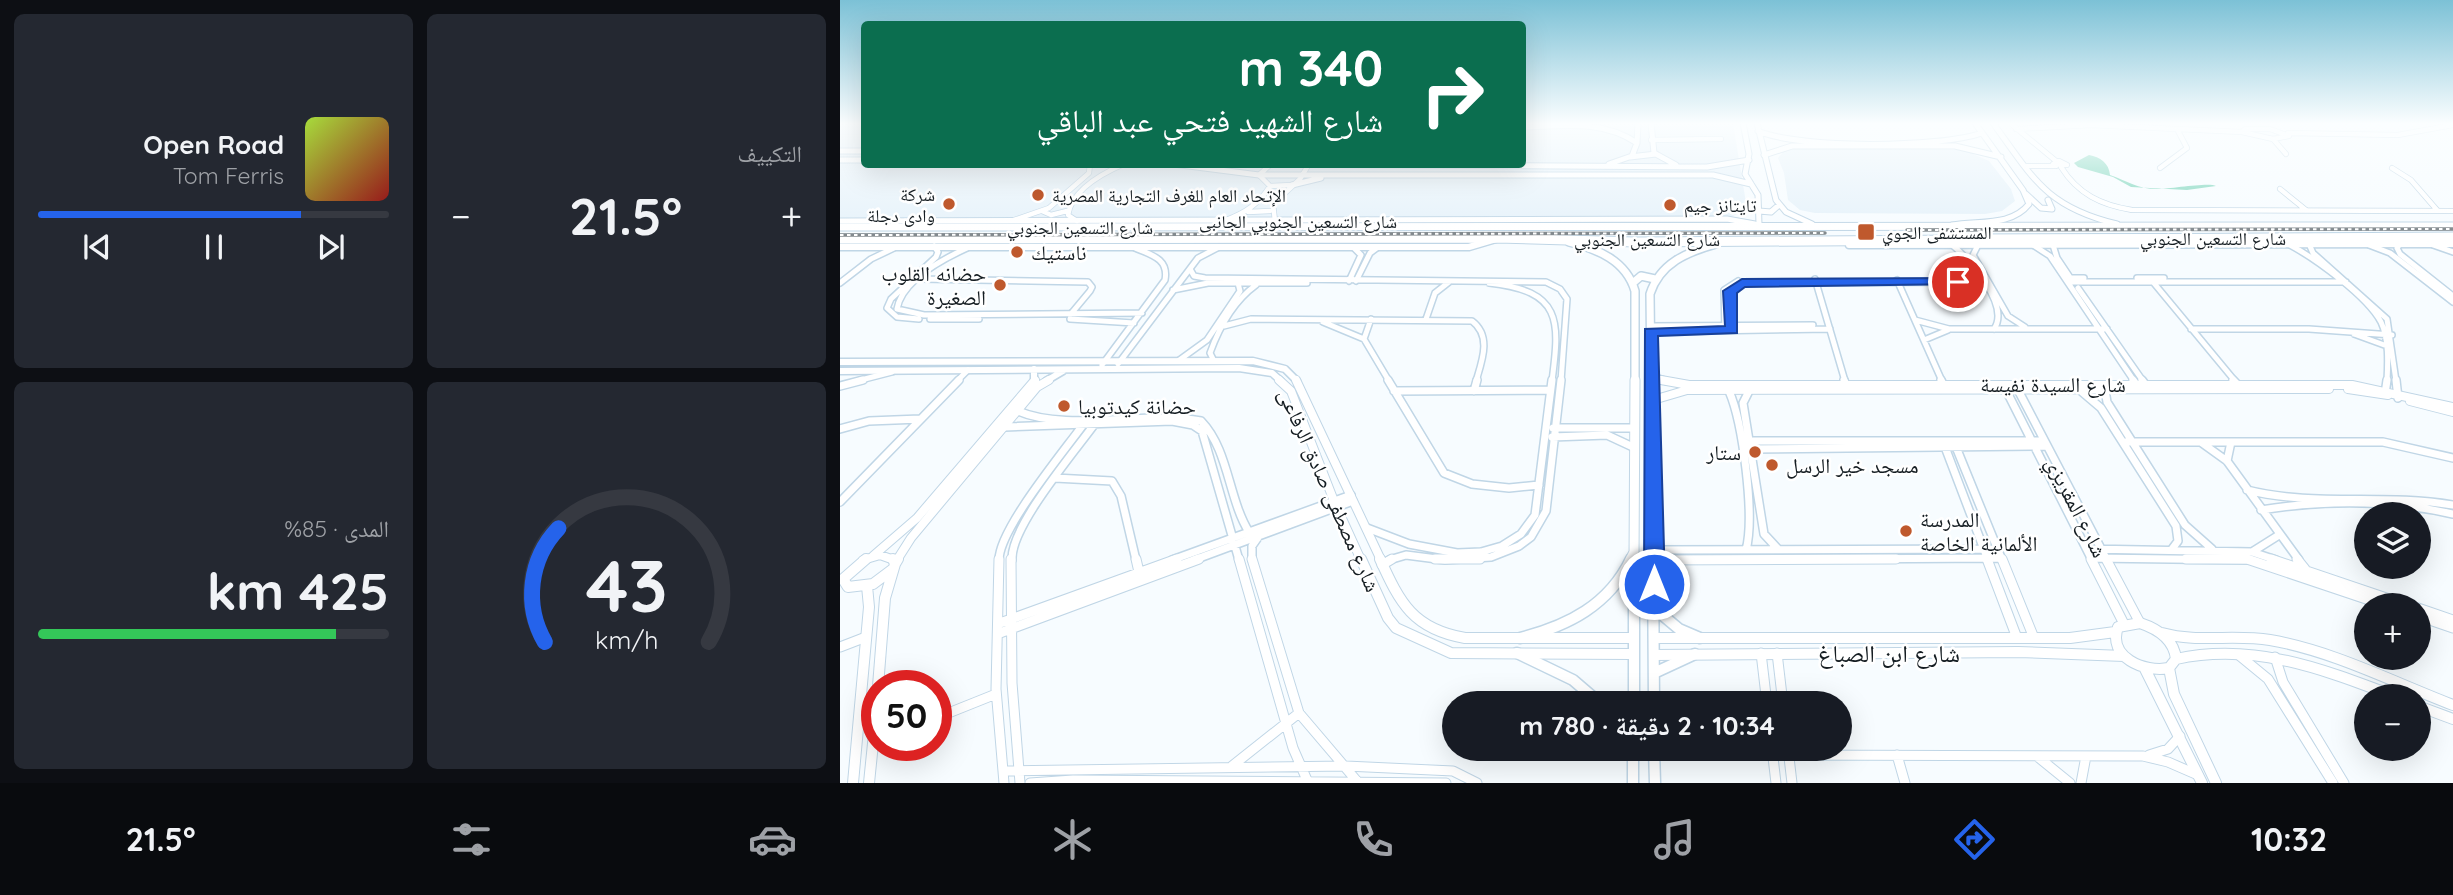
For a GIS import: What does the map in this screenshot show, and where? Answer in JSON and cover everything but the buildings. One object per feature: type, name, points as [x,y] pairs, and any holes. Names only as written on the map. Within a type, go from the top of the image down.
[{"type":"highway","points":[[891,227],[900,221]]},
{"type":"highway","name":"شارع التسعين الجنوبي","points":[[840,227],[1213,227],[1334,224],[2453,226]]},
{"type":"highway","points":[[1178,239],[1188,233],[1187,226]]},
{"type":"highway","points":[[2344,226],[2355,230],[2358,237]]},
{"type":"highway","points":[[1209,239],[1207,232],[1213,227]]},
{"type":"highway","name":"شارع التسعين الجنوبي","points":[[840,239],[1497,238],[1645,242],[1735,239],[2135,241],[2453,237]]},
{"type":"main road","points":[[1654,691],[1655,560],[1650,294],[1656,279],[1670,264],[1688,253],[1735,239]]},
{"type":"main road","points":[[1560,240],[1606,256],[1634,282],[1637,325],[1633,691]]},
{"type":"main road","points":[[1634,282],[1641,276],[1656,279]]},
{"type":"main road","points":[[1520,638],[1555,629],[1589,611],[1624,576],[1636,546]]},
{"type":"main road","points":[[1654,608],[1679,629],[1700,638]]},
{"type":"main road","points":[[1517,653],[1573,680],[1586,691]]},
{"type":"main road","points":[[1654,673],[1695,654]]},
{"type":"main road","points":[[1633,761],[1633,783]]},
{"type":"main road","points":[[1654,761],[1655,783]]},
{"type":"street","points":[[840,160],[861,160]]},
{"type":"street","points":[[1590,167],[1623,160]]},
{"type":"street","points":[[1667,160],[1684,167]]},
{"type":"street","points":[[1526,167],[1723,166],[1749,160],[1745,174],[1758,195],[1757,224]]},
{"type":"street","points":[[1765,160],[1779,205],[1812,224]]},
{"type":"street","points":[[2003,160],[2026,194],[2041,208],[2051,210],[2053,208],[2046,194]]},
{"type":"street","points":[[2021,160],[2055,203],[2075,213],[2132,227]]},
{"type":"street","points":[[2052,160],[2077,191],[2096,201],[2123,209],[2453,211]]},
{"type":"street","points":[[2160,168],[2171,160]]},
{"type":"street","points":[[2025,165],[2057,164]]},
{"type":"street","points":[[1723,166],[1730,172],[1728,176]]},
{"type":"street","points":[[1005,222],[1042,211],[1055,204],[1089,173],[1090,168]]},
{"type":"street","points":[[1042,211],[1051,215],[1067,211],[1104,173],[1115,168]]},
{"type":"street","points":[[1204,168],[1259,175],[1416,177],[1425,173],[1728,176],[1751,184]]},
{"type":"street","points":[[1259,175],[1266,168]]},
{"type":"street","points":[[1274,175],[1279,168]]},
{"type":"street","points":[[1270,211],[1278,197],[1306,174],[1308,168]]},
{"type":"street","points":[[1318,174],[1324,168]]},
{"type":"street","points":[[2392,168],[2411,180],[2421,195],[2438,211]]},
{"type":"street","points":[[1089,173],[1104,173]]},
{"type":"street","points":[[1259,175],[1270,186],[1292,185],[1335,176]]},
{"type":"street","points":[[1248,212],[1270,186]]},
{"type":"street","points":[[2280,189],[2307,211]]},
{"type":"street","points":[[1950,225],[2017,215],[2028,206],[2026,194]]},
{"type":"street","points":[[1759,211],[1771,212],[1779,205]]},
{"type":"street","points":[[1067,211],[1071,218],[1079,222]]},
{"type":"street","points":[[1223,221],[1248,212],[1270,211]]},
{"type":"street","points":[[1270,211],[1275,221]]},
{"type":"street","name":"شارع التسعين الجنوبي الجانبى","points":[[840,221],[1275,221],[1334,224]]},
{"type":"street","name":"شارع التسعين الجنوبي الجانبى","points":[[840,247],[1469,247],[1497,238]]},
{"type":"street","points":[[1939,238],[1966,256],[2009,318],[2030,329]]},
{"type":"street","points":[[1803,239],[1861,245],[2053,245],[2135,241],[2453,244]]},
{"type":"street","points":[[2289,244],[2304,251],[2387,319],[2392,335],[2386,392]]},
{"type":"street","points":[[2309,244],[2313,253],[2379,318],[2389,347],[2398,395]]},
{"type":"street","points":[[2367,244],[2390,253],[2453,302]]},
{"type":"street","points":[[2400,244],[2397,248],[2400,254],[2453,296]]},
{"type":"street","points":[[2428,244],[2453,252]]},
{"type":"street","points":[[1978,245],[1973,255],[2000,317],[1994,329]]},
{"type":"street","points":[[2031,245],[2047,253],[2070,280],[2340,280]]},
{"type":"street","points":[[2053,245],[2070,280],[2142,386]]},
{"type":"street","points":[[916,279],[936,257],[938,252],[934,246]]},
{"type":"street","points":[[973,246],[945,258],[916,279],[891,299],[888,312],[902,318],[1068,317],[1142,313]]},
{"type":"street","points":[[1351,246],[1361,255],[1353,281]]},
{"type":"street","points":[[1353,281],[1370,253],[1382,246]]},
{"type":"street","points":[[840,283],[871,259],[899,247]]},
{"type":"street","points":[[1101,365],[1164,284],[1166,268],[1157,256],[1126,247]]},
{"type":"street","points":[[1117,365],[1201,256],[1219,247]]},
{"type":"street","points":[[1190,269],[1194,276],[1205,278],[1428,283],[1476,281],[1511,286],[1539,298],[1554,315],[1561,334],[1550,437],[1546,511],[1534,534],[1517,548],[1496,555],[1404,555],[1382,565]]},
{"type":"street","points":[[1729,328],[1730,293],[1736,286],[1815,281],[1957,278],[1977,272]]},
{"type":"street","points":[[916,279],[1088,282],[1092,287],[1090,291],[1068,317]]},
{"type":"street","points":[[1173,290],[1192,284],[1535,280],[1561,288],[1569,302],[1550,390],[1551,428]]},
{"type":"street","points":[[1897,280],[1962,282],[1988,287]]},
{"type":"street","points":[[1897,280],[1943,384]]},
{"type":"street","points":[[2151,280],[2237,384]]},
{"type":"street","points":[[1815,281],[1846,385]]},
{"type":"street","points":[[1426,319],[1435,293],[1449,282]]},
{"type":"street","points":[[1214,361],[1211,349],[1241,294],[1238,283]]},
{"type":"street","points":[[1178,361],[1207,340],[1241,294],[1259,283]]},
{"type":"street","points":[[1428,283],[1435,293]]},
{"type":"street","points":[[1232,313],[1251,319]]},
{"type":"street","points":[[1068,317],[1134,323]]},
{"type":"street","points":[[2379,318],[2387,319]]},
{"type":"street","points":[[1224,326],[1251,319],[1466,320],[1484,330],[1485,337],[1474,391]]},
{"type":"street","points":[[1313,319],[1347,330],[1364,339],[1444,473],[1472,484],[1509,488],[1539,485]]},
{"type":"street","points":[[1364,339],[1371,319]]},
{"type":"street","points":[[1915,320],[1950,329],[2104,329]]},
{"type":"street","points":[[1650,329],[1829,327]]},
{"type":"street","points":[[1923,340],[1950,329]]},
{"type":"street","points":[[2191,329],[2342,330],[2392,335]]},
{"type":"street","points":[[2342,330],[2389,347]]},
{"type":"street","name":"شارع مصطفى صادق الرفاعى","points":[[1117,365],[1178,361],[1262,362],[1285,369],[1295,378],[1405,609],[1433,631],[1465,638],[1634,638]]},
{"type":"street","name":"شارع مصطفى صادق الرفاعى","points":[[840,362],[1239,368],[1272,373],[1291,391],[1336,504],[1380,603],[1396,628],[1430,647],[1451,653],[1634,654]]},
{"type":"street","name":"شارع مصطفى صادق الرفاعى","points":[[840,370],[1066,369],[1101,365]]},
{"type":"street","points":[[840,572],[873,556],[917,518],[1032,385],[1036,377],[1034,369]]},
{"type":"street","points":[[879,670],[885,598],[894,566],[911,538],[1041,384],[1066,369]]},
{"type":"street","points":[[840,386],[899,370]]},
{"type":"street","points":[[840,502],[968,370]]},
{"type":"street","name":"شارع السيدة نفيسة","points":[[1651,376],[1684,388],[1729,391],[2105,390],[2142,386],[2237,384],[2362,385],[2453,407]]},
{"type":"street","name":"شارع السيدة نفيسة","points":[[1653,400],[1684,388],[1846,385],[2142,386],[2351,389],[2386,392]]},
{"type":"street","points":[[1394,391],[1550,390]]},
{"type":"street","name":"شارع المقريزي","points":[[2006,390],[2124,624]]},
{"type":"street","name":"شارع المقريزي","points":[[2018,390],[2101,554],[2140,623]]},
{"type":"street","points":[[2080,390],[2094,398],[2185,525],[2214,550]]},
{"type":"street","points":[[2105,390],[2105,399],[2176,526],[2178,541],[2171,549]]},
{"type":"street","points":[[1729,391],[1733,400],[1751,537],[1746,550]]},
{"type":"street","points":[[1749,391],[1743,403],[1765,537],[1780,550]]},
{"type":"street","name":"شارع السيدة نفيسة","points":[[2398,395],[2453,412]]},
{"type":"street","points":[[1018,411],[1029,416],[1092,421],[1172,421],[1198,427],[1202,431],[1286,722],[1307,780]]},
{"type":"street","points":[[990,433],[1092,421],[1187,418],[1205,424],[1214,438],[1238,515],[1249,532]]},
{"type":"street","points":[[840,429],[869,421],[920,419]]},
{"type":"street","points":[[1020,783],[1012,694],[1011,546],[1020,527],[1092,421]]},
{"type":"street","points":[[1004,783],[996,694],[1000,633],[998,561],[1003,540],[1092,421]]},
{"type":"street","points":[[1551,428],[1635,428]]},
{"type":"street","points":[[1550,437],[1609,435],[1626,441],[1636,450]]},
{"type":"street","points":[[1365,528],[1411,546],[1449,556],[1511,543],[1526,530],[1535,515],[1550,437]]},
{"type":"street","points":[[2128,442],[2383,442],[2453,458]]},
{"type":"street","points":[[2200,442],[2227,461],[2306,571]]},
{"type":"street","points":[[2227,461],[2231,442]]},
{"type":"street","points":[[1887,444],[1956,447],[2034,444]]},
{"type":"street","points":[[1749,445],[2044,444]]},
{"type":"street","points":[[1945,447],[2017,638]]},
{"type":"street","points":[[1956,447],[2034,638]]},
{"type":"street","points":[[1744,474],[1754,474]]},
{"type":"street","points":[[1055,478],[1112,481],[1121,496],[1140,576]]},
{"type":"street","points":[[2247,490],[2278,498],[2418,499],[2453,506]]},
{"type":"street","points":[[1000,633],[1013,623],[1232,542],[1259,536],[1352,498]]},
{"type":"street","points":[[1232,542],[1249,532],[1336,504]]},
{"type":"street","points":[[2261,510],[2290,506],[2418,506],[2453,514]]},
{"type":"street","points":[[2252,552],[2278,535]]},
{"type":"street","points":[[1259,536],[1252,546],[1252,563],[1299,713],[1356,780]]},
{"type":"street","points":[[2088,549],[2101,554],[2252,552],[2371,593]]},
{"type":"street","points":[[2092,558],[2101,554],[2171,549],[2214,550],[2263,562],[2354,594]]},
{"type":"street","points":[[1654,550],[1996,550]]},
{"type":"street","points":[[873,556],[890,555],[894,566]]},
{"type":"street","points":[[1655,560],[2000,558]]},
{"type":"street","points":[[854,566],[844,579],[844,588],[867,586],[894,566]]},
{"type":"street","points":[[853,783],[866,637],[867,586]]},
{"type":"street","points":[[2431,612],[2453,620]]},
{"type":"street","points":[[2431,620],[2453,628]]},
{"type":"street","points":[[1000,623],[1013,623]]},
{"type":"street","points":[[2201,780],[2144,668],[2124,656],[2115,643],[2115,632],[2124,624],[2140,623],[2162,633],[2189,638],[2259,638],[2290,644],[2453,705]]},
{"type":"street","name":"شارع ابن الصباغ","points":[[1654,638],[2034,638],[2087,637],[2115,632]]},
{"type":"street","points":[[2162,633],[2172,643],[2174,694],[2216,783]]},
{"type":"street","points":[[840,647],[866,637]]},
{"type":"street","name":"شارع ابن الصباغ","points":[[1654,655],[2066,652],[2124,656]]},
{"type":"street","points":[[1762,653],[1766,691]]},
{"type":"street","points":[[1777,653],[1781,691]]},
{"type":"street","points":[[2144,668],[2172,663],[2202,653],[2236,653],[2275,657],[2357,684]]},
{"type":"street","points":[[2236,653],[2268,679],[2333,783]]},
{"type":"street","points":[[2275,657],[2283,682],[2344,783]]},
{"type":"street","points":[[952,712],[996,694],[1012,683]]},
{"type":"street","points":[[996,694],[1012,694]]},
{"type":"street","points":[[2431,711],[2453,719]]},
{"type":"street","points":[[1230,767],[1299,713]]},
{"type":"street","points":[[2143,756],[2168,748],[2180,735]]},
{"type":"street","points":[[857,748],[861,746]]},
{"type":"street","points":[[1852,754],[2143,756],[2168,762],[2201,780]]},
{"type":"street","points":[[1897,755],[1905,783]]},
{"type":"street","points":[[2036,756],[2070,783]]},
{"type":"street","points":[[2081,783],[2085,756]]},
{"type":"street","points":[[869,783],[872,761]]},
{"type":"street","points":[[1774,761],[1776,783]]},
{"type":"street","points":[[1789,761],[1792,783]]},
{"type":"street","points":[[1003,771],[1346,766],[1453,771],[1477,783]]},
{"type":"street","points":[[1030,783],[1073,780],[1356,780],[1446,783]]},
{"type":"shaded area","points":[[840,160],[861,160],[861,168],[1526,168],[1526,160],[1739,160],[1747,209],[1731,217],[840,221]]},
{"type":"shaded area","points":[[1779,160],[1986,160],[2011,189],[2015,201],[2002,211],[1985,214],[1815,213],[1800,210],[1788,200],[1784,173]]},
{"type":"shaded area","points":[[2080,160],[2101,160],[2108,167],[2110,175],[2144,188],[2131,187],[2113,177],[2078,167],[2074,163]]},
{"type":"shaded area","points":[[2206,185],[2216,186],[2187,190],[2163,189]]},
{"type":"railway","points":[[1907,230],[2453,229]]},
{"type":"railway","points":[[840,235],[1825,233]]},
{"type":"place","name":"الإتحاد العام للغرف التجارية المصرية","points":[[1038,195]]},
{"type":"place","name":"شركة وادى دجلة","points":[[949,204]]},
{"type":"place","name":"تايتانز جيم","points":[[1670,205]]},
{"type":"place","name":"المستشفى الجوي","points":[[1866,232]]},
{"type":"place","name":"ناستيك","points":[[1017,252]]},
{"type":"place","name":"حضانه القلوب الصغيرة","points":[[1000,285]]},
{"type":"place","name":"حضانة كيدتوبيا","points":[[1064,406]]},
{"type":"place","name":"ستار","points":[[1755,452]]},
{"type":"place","name":"مسجد خير الرسل","points":[[1772,465]]},
{"type":"place","name":"المدرسة الألمانية الخاصة","points":[[1906,531]]},
{"type":"route","points":[[1654,584],[1650,332],[1732,330],[1730,291],[1742,283],[1958,282]]}]
